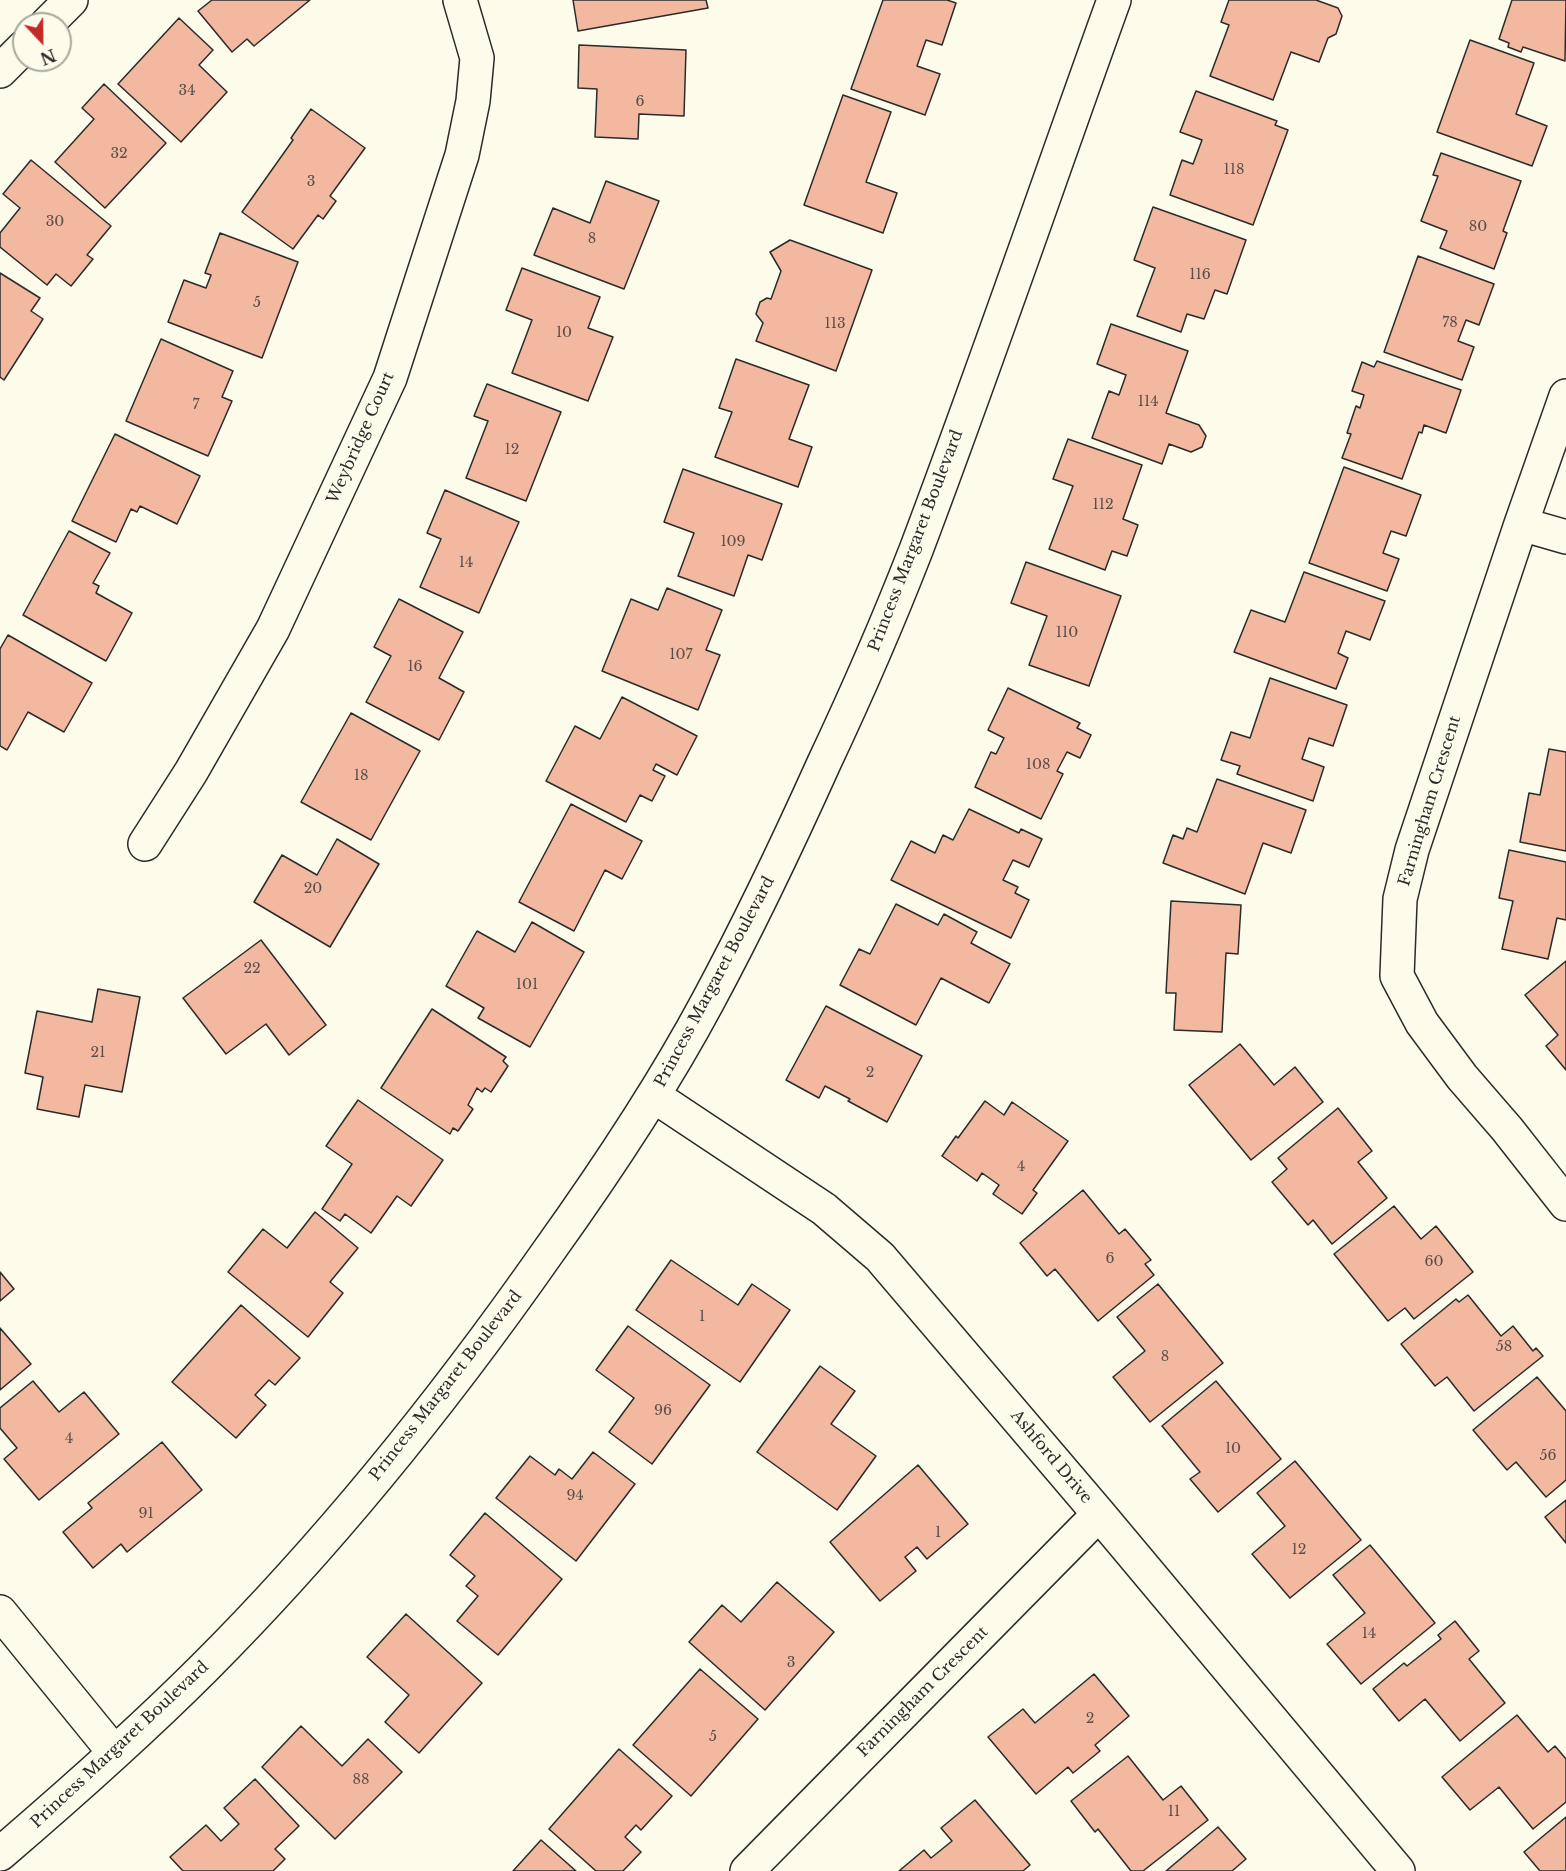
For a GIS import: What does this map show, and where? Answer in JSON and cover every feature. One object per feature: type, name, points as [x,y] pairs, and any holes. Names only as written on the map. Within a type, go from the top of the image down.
[{"type":"street","points":[[59,12],[71,0]]},
{"type":"street","name":"Weybridge Court","points":[[146,844],[191,772],[273,629],[390,378],[462,155],[473,101],[477,58],[460,0]]},
{"type":"street","name":"Princess Margaret Boulevard","points":[[0,1854],[204,1668],[296,1571],[379,1475],[522,1290],[654,1096],[708,1001],[781,857],[862,682],[915,553],[1114,0]]},
{"type":"street","points":[[0,71],[12,59]]},
{"type":"street","name":"Farningham Crescent","points":[[1566,396],[1412,850],[1400,899],[1397,976],[1422,1023],[1455,1068],[1566,1204]]},
{"type":"street","points":[[1521,524],[1566,537]]},
{"type":"street","name":"Ashford Drive","points":[[654,1096],[824,1209],[880,1257],[1398,1871]]},
{"type":"street","name":"Farningham Crescent","points":[[747,1871],[1099,1514]]},
{"type":"street","points":[[0,1612],[114,1752]]},
{"type":"building","points":[[212,0],[310,0],[254,46],[247,39],[232,52],[198,11]]},
{"type":"building","points":[[573,0],[706,0],[708,8],[578,31]]},
{"type":"building","points":[[883,0],[947,0],[956,3],[942,45],[926,40],[917,66],[940,74],[925,115],[851,89]]},
{"type":"building","points":[[1229,0],[1316,0],[1338,8],[1342,16],[1336,34],[1328,38],[1319,62],[1291,52],[1273,100],[1210,76],[1229,25],[1221,22]]},
{"type":"building","points":[[1512,0],[1566,0],[1565,61],[1523,47],[1521,52],[1508,47],[1509,43],[1499,39]]},
{"type":"building","points":[[179,18],[213,50],[199,65],[227,92],[181,142],[118,84]]},
{"type":"building","points":[[1470,40],[1534,63],[1516,114],[1547,126],[1532,166],[1437,132]]},
{"type":"building","points":[[579,45],[686,50],[684,116],[639,114],[638,139],[595,137],[597,89],[578,88]]},
{"type":"building","points":[[104,84],[166,143],[105,208],[55,162],[94,119],[82,108]]},
{"type":"building","points":[[1196,91],[1277,121],[1275,125],[1288,130],[1253,225],[1170,195],[1182,160],[1193,164],[1202,140],[1180,132]]},
{"type":"building","points":[[843,95],[891,112],[866,182],[897,193],[883,233],[804,205]]},
{"type":"building","points":[[311,109],[365,148],[330,196],[336,201],[323,219],[318,215],[293,249],[242,212],[293,140],[291,138]]},
{"type":"building","points":[[1441,153],[1521,181],[1503,231],[1507,233],[1494,269],[1440,248],[1447,231],[1421,221],[1438,176],[1433,175]]},
{"type":"building","points":[[31,160],[111,226],[87,255],[93,259],[71,286],[56,274],[47,285],[0,247],[0,233],[20,208],[3,194]]},
{"type":"building","points":[[606,181],[659,201],[624,289],[534,255],[553,208],[590,223]]},
{"type":"building","points":[[1153,207],[1246,240],[1227,294],[1215,290],[1204,319],[1187,314],[1181,332],[1137,316],[1155,268],[1134,260]]},
{"type":"building","points":[[220,233],[298,262],[262,358],[168,322],[184,280],[206,288],[211,275],[205,273]]},
{"type":"building","points":[[790,240],[872,270],[836,371],[756,341],[763,323],[756,314],[760,302],[767,298],[771,299],[781,271],[770,252]]},
{"type":"building","points":[[1418,256],[1494,284],[1479,325],[1466,320],[1458,341],[1474,347],[1462,380],[1384,352]]},
{"type":"building","points":[[522,268],[600,297],[588,328],[613,337],[588,401],[512,373],[532,320],[506,310]]},
{"type":"building","points":[[0,273],[40,298],[31,311],[43,319],[4,380],[0,377]]},
{"type":"building","points":[[1111,324],[1188,351],[1166,413],[1199,425],[1206,436],[1202,447],[1191,452],[1169,444],[1162,464],[1092,438],[1109,391],[1119,395],[1126,375],[1097,364]]},
{"type":"building","points":[[161,339],[233,371],[222,397],[232,401],[208,456],[126,421]]},
{"type":"building","points":[[736,359],[809,385],[789,439],[812,447],[798,487],[715,457],[732,412],[719,408]]},
{"type":"building","points":[[1377,361],[1461,390],[1446,433],[1424,425],[1422,433],[1419,432],[1402,479],[1342,458],[1351,434],[1347,433],[1356,406],[1360,408],[1364,395],[1352,391],[1362,362],[1374,367]]},
{"type":"building","points":[[487,384],[561,412],[526,501],[466,478],[488,421],[474,416]]},
{"type":"building","points":[[115,434],[200,476],[177,524],[140,506],[137,512],[131,509],[116,542],[72,521]]},
{"type":"building","points":[[1068,439],[1142,465],[1123,519],[1138,525],[1127,556],[1112,551],[1105,570],[1049,549],[1073,486],[1053,479]]},
{"type":"building","points":[[1344,467],[1421,495],[1406,536],[1391,531],[1383,553],[1399,559],[1387,591],[1309,563]]},
{"type":"building","points":[[683,469],[782,504],[762,560],[748,555],[734,596],[678,576],[694,533],[664,522]]},
{"type":"building","points":[[445,490],[519,522],[479,613],[420,587],[441,539],[427,533]]},
{"type":"building","points":[[69,531],[110,553],[93,583],[99,586],[96,593],[132,613],[106,661],[23,615]]},
{"type":"building","points":[[1026,562],[1121,596],[1089,686],[1029,665],[1047,616],[1011,603]]},
{"type":"building","points":[[1304,572],[1385,601],[1370,640],[1346,631],[1338,653],[1348,658],[1336,689],[1234,652],[1251,610],[1285,622]]},
{"type":"building","points":[[667,588],[722,610],[706,650],[720,655],[698,710],[602,671],[631,599],[658,610]]},
{"type":"building","points":[[399,599],[463,632],[439,678],[464,692],[439,740],[366,702],[391,656],[374,647]]},
{"type":"building","points":[[8,635],[92,683],[64,732],[28,712],[7,750],[0,746],[0,649]]},
{"type":"building","points":[[1270,678],[1347,705],[1333,746],[1309,738],[1302,759],[1324,767],[1313,801],[1237,774],[1240,766],[1221,760],[1231,732],[1250,738]]},
{"type":"building","points":[[1008,688],[1080,723],[1077,728],[1091,735],[1080,758],[1067,752],[1057,771],[1063,774],[1041,819],[975,787],[991,752],[996,754],[1004,738],[988,730]]},
{"type":"building","points":[[622,697],[697,736],[677,775],[656,764],[653,770],[665,776],[652,801],[640,795],[626,822],[546,781],[575,726],[600,739]]},
{"type":"building","points":[[351,713],[420,751],[371,840],[301,802]]},
{"type":"building","points":[[1549,749],[1566,752],[1566,851],[1520,842],[1529,793],[1540,795]]},
{"type":"building","points":[[1217,779],[1306,810],[1291,853],[1263,843],[1245,894],[1163,863],[1173,835],[1183,839],[1187,828],[1197,832]]},
{"type":"building","points":[[571,804],[642,841],[622,879],[605,870],[574,931],[519,902]]},
{"type":"building","points":[[969,809],[1019,833],[1021,829],[1042,839],[1029,867],[1013,860],[1003,880],[1018,887],[1015,893],[1029,900],[1011,938],[891,880],[911,841],[935,853],[943,835],[953,840]]},
{"type":"building","points":[[337,839],[379,864],[330,947],[254,902],[282,855],[317,875]]},
{"type":"building","points":[[1509,850],[1566,862],[1566,920],[1557,918],[1548,959],[1502,949],[1513,901],[1499,898]]},
{"type":"building","points":[[1171,901],[1241,905],[1238,954],[1226,953],[1222,1032],[1174,1030],[1176,993],[1166,993]]},
{"type":"building","points":[[896,904],[938,925],[944,914],[977,932],[971,943],[1010,964],[989,1003],[941,978],[916,1025],[840,985],[859,949],[870,954]]},
{"type":"building","points":[[532,922],[584,952],[530,1047],[478,1018],[484,1008],[446,986],[477,931],[515,952]]},
{"type":"building","points":[[261,940],[326,1025],[289,1055],[266,1024],[226,1054],[183,998]]},
{"type":"building","points":[[1566,961],[1566,1070],[1546,1046],[1558,1035],[1525,995]]},
{"type":"building","points":[[98,989],[140,997],[122,1092],[85,1085],[79,1117],[37,1109],[43,1077],[25,1073],[37,1011],[92,1022]]},
{"type":"building","points":[[826,1006],[922,1056],[887,1122],[825,1086],[819,1098],[786,1080]]},
{"type":"building","points":[[432,1009],[506,1057],[503,1061],[508,1066],[491,1092],[485,1088],[482,1092],[477,1088],[468,1105],[473,1109],[458,1131],[453,1128],[450,1134],[381,1088]]},
{"type":"building","points":[[1240,1044],[1274,1085],[1295,1067],[1323,1102],[1251,1160],[1189,1085]]},
{"type":"building","points":[[358,1100],[443,1160],[411,1206],[397,1196],[371,1233],[345,1214],[340,1221],[322,1209],[352,1164],[326,1146]]},
{"type":"building","points":[[985,1101],[1004,1115],[1012,1102],[1068,1141],[1033,1190],[1037,1193],[1022,1214],[993,1194],[999,1185],[982,1173],[977,1181],[942,1156]]},
{"type":"building","points":[[1338,1108],[1372,1151],[1358,1162],[1387,1198],[1332,1244],[1313,1220],[1308,1225],[1272,1182],[1287,1169],[1278,1158]]},
{"type":"building","points":[[1083,1190],[1119,1234],[1125,1229],[1151,1260],[1145,1264],[1154,1275],[1098,1321],[1055,1269],[1047,1276],[1020,1243]]},
{"type":"building","points":[[1394,1206],[1421,1239],[1436,1226],[1473,1272],[1414,1319],[1405,1308],[1388,1321],[1334,1254]]},
{"type":"building","points":[[315,1212],[358,1248],[330,1282],[343,1293],[308,1337],[228,1272],[263,1229],[287,1248]]},
{"type":"building","points":[[671,1260],[738,1305],[752,1284],[790,1310],[740,1382],[636,1310]]},
{"type":"building","points":[[0,1272],[14,1289],[0,1301]]},
{"type":"building","points":[[1158,1284],[1223,1363],[1150,1422],[1113,1377],[1145,1351],[1117,1317]]},
{"type":"building","points":[[1468,1295],[1501,1336],[1513,1326],[1533,1351],[1536,1348],[1543,1356],[1474,1411],[1447,1377],[1435,1386],[1401,1344],[1456,1299],[1459,1302]]},
{"type":"building","points":[[241,1305],[300,1358],[275,1385],[269,1380],[255,1395],[266,1405],[236,1438],[172,1382]]},
{"type":"building","points":[[628,1326],[710,1385],[652,1464],[609,1432],[634,1398],[596,1370]]},
{"type":"building","points":[[0,1328],[31,1364],[0,1390]]},
{"type":"building","points":[[820,1366],[855,1391],[831,1424],[876,1456],[837,1510],[757,1452]]},
{"type":"building","points":[[1537,1377],[1566,1411],[1566,1480],[1546,1497],[1516,1462],[1507,1470],[1473,1430]]},
{"type":"building","points":[[33,1381],[59,1412],[84,1392],[119,1434],[39,1500],[4,1459],[17,1448],[0,1428],[0,1408]]},
{"type":"building","points":[[1216,1381],[1281,1459],[1218,1512],[1190,1479],[1200,1472],[1162,1426]]},
{"type":"building","points":[[162,1442],[202,1490],[127,1552],[121,1544],[93,1568],[63,1532],[92,1508],[88,1503]]},
{"type":"building","points":[[593,1452],[635,1484],[576,1561],[496,1498],[530,1456],[555,1475],[559,1469],[572,1479]]},
{"type":"building","points":[[1295,1461],[1361,1540],[1290,1598],[1252,1554],[1285,1526],[1257,1493]]},
{"type":"building","points":[[918,1465],[968,1524],[927,1559],[917,1547],[905,1557],[916,1571],[880,1601],[830,1542]]},
{"type":"building","points":[[1566,1500],[1566,1543],[1545,1517]]},
{"type":"building","points":[[485,1513],[562,1579],[498,1655],[457,1621],[478,1596],[466,1586],[475,1576],[450,1555]]},
{"type":"building","points":[[1370,1545],[1435,1623],[1361,1684],[1327,1644],[1365,1613],[1333,1575]]},
{"type":"building","points":[[777,1582],[834,1632],[765,1710],[689,1642],[722,1605],[741,1622]]},
{"type":"building","points":[[406,1614],[482,1683],[419,1753],[385,1722],[409,1695],[367,1657]]},
{"type":"building","points":[[1455,1621],[1479,1651],[1469,1659],[1505,1703],[1460,1741],[1425,1699],[1399,1721],[1373,1689],[1404,1663],[1407,1666],[1441,1639],[1438,1635]]},
{"type":"building","points":[[700,1669],[758,1719],[691,1796],[633,1745]]},
{"type":"building","points":[[1094,1674],[1129,1716],[1095,1745],[1100,1751],[1073,1773],[1068,1767],[1036,1794],[988,1737],[1023,1709],[1035,1723]]},
{"type":"building","points":[[1517,1715],[1548,1752],[1555,1746],[1566,1759],[1566,1802],[1533,1829],[1499,1787],[1470,1810],[1442,1777]]},
{"type":"building","points":[[301,1726],[342,1766],[368,1739],[402,1772],[335,1839],[262,1767]]},
{"type":"building","points":[[619,1749],[672,1796],[641,1830],[636,1825],[625,1837],[641,1852],[623,1871],[596,1871],[549,1829]]},
{"type":"building","points":[[1128,1756],[1163,1800],[1181,1786],[1208,1820],[1143,1871],[1131,1871],[1098,1829],[1095,1832],[1071,1801]]},
{"type":"building","points":[[255,1779],[299,1826],[275,1849],[285,1859],[273,1871],[183,1871],[170,1857],[206,1825],[221,1841],[239,1824],[224,1808]]},
{"type":"building","points":[[975,1800],[1030,1865],[1023,1871],[899,1871],[924,1850],[931,1858],[952,1841],[941,1828]]},
{"type":"building","points":[[1566,1817],[1566,1871],[1540,1871],[1524,1852]]},
{"type":"building","points":[[1218,1827],[1246,1859],[1232,1871],[1166,1871]]},
{"type":"building","points":[[541,1840],[576,1871],[513,1871]]}]
